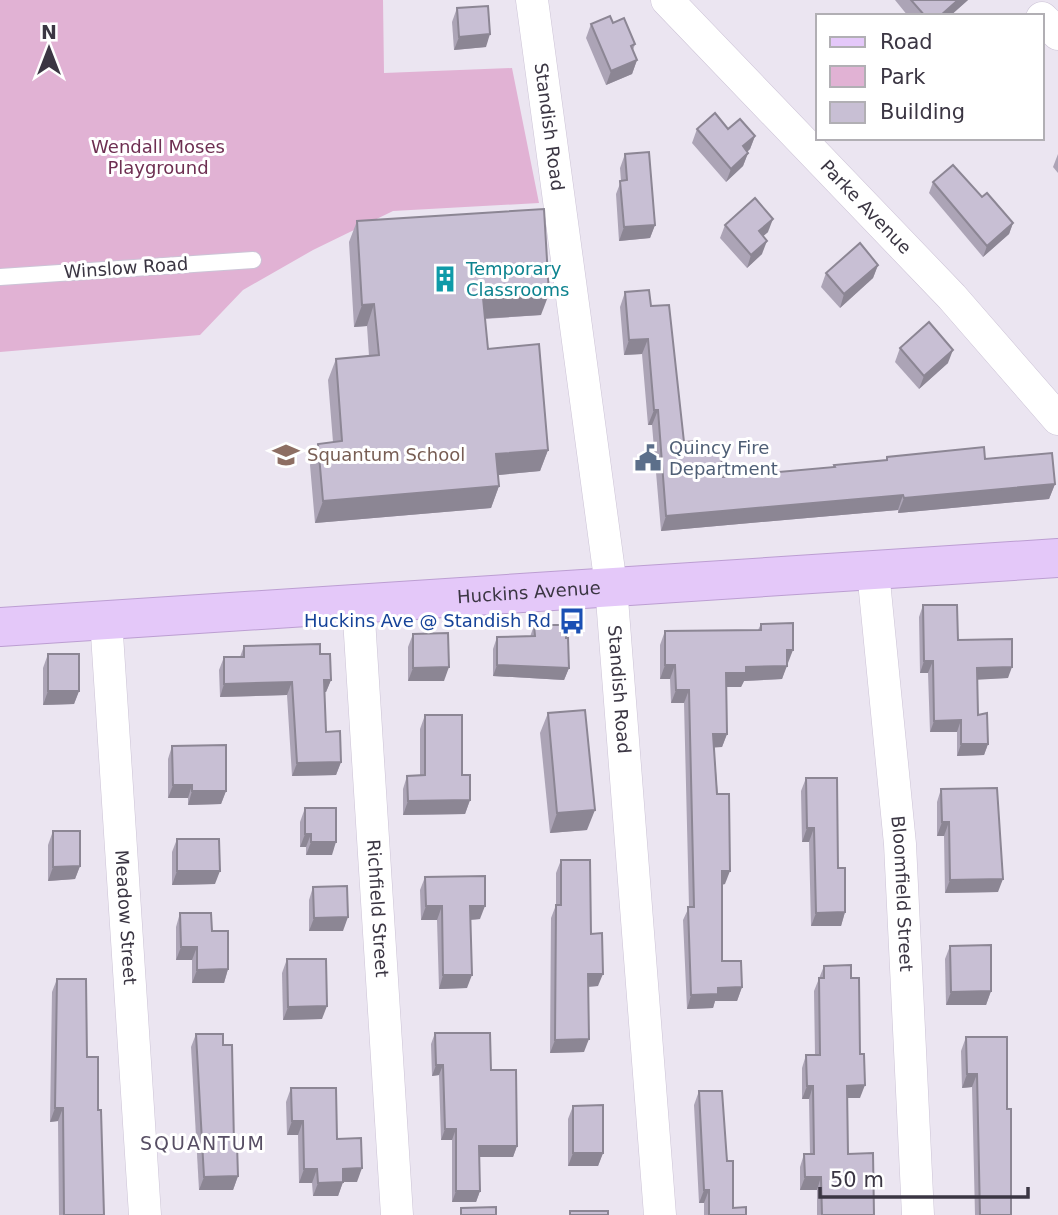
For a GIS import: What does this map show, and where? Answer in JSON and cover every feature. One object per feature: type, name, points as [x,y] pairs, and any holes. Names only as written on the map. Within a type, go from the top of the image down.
[{"type":"street","name":"Standish Road","points":[[532,0],[611,586],[660,1215]]},
{"type":"street","name":"Parke Avenue","points":[[667,0],[952,297],[1058,419]]},
{"type":"street","points":[[1025,0],[1040,14]]},
{"type":"street","name":"Huckins Avenue","points":[[0,627],[1058,558]]},
{"type":"street","name":"Bloomfield Street","points":[[873,571],[900,844],[918,1215]]},
{"type":"street","name":"Richfield Street","points":[[358,603],[397,1215]]},
{"type":"street","name":"Meadow Street","points":[[106,619],[145,1215]]},
{"type":"lane","name":"Winslow Road","points":[[0,277],[253,260]]},
{"type":"green space","name":"Wendall Moses Playground","points":[[0,0],[383,0],[384,73],[512,68],[539,203],[393,211],[313,250],[243,290],[200,335],[0,352]]},
{"type":"building","points":[[911,0],[958,0],[942,14],[923,14]]},
{"type":"building","points":[[488,6],[490,34],[459,37],[457,8]]},
{"type":"building","points":[[610,16],[613,23],[624,18],[635,44],[631,46],[637,60],[611,71],[591,24]]},
{"type":"building","points":[[715,113],[728,129],[740,119],[755,136],[743,146],[748,153],[731,169],[697,129]]},
{"type":"building","points":[[649,152],[655,225],[624,227],[620,181],[627,180],[625,154]]},
{"type":"building","points":[[953,165],[982,197],[987,193],[1013,223],[987,246],[933,182]]},
{"type":"building","points":[[755,198],[773,219],[759,231],[767,241],[751,255],[725,225]]},
{"type":"building","points":[[544,209],[549,294],[483,298],[488,349],[539,344],[548,450],[496,454],[499,486],[323,501],[318,444],[342,441],[336,359],[379,355],[374,304],[362,305],[357,221]]},
{"type":"building","points":[[860,243],[878,265],[844,294],[826,273]]},
{"type":"building","points":[[649,290],[651,306],[669,305],[684,442],[698,441],[699,456],[721,454],[723,477],[835,467],[834,465],[887,460],[887,457],[984,447],[985,459],[1052,453],[1055,484],[666,516],[658,410],[654,410],[648,339],[629,340],[625,292]]},
{"type":"building","points":[[929,322],[953,350],[924,376],[900,348]]},
{"type":"building","points":[[923,605],[957,605],[958,640],[1012,639],[1012,667],[977,668],[978,715],[987,713],[988,744],[961,744],[961,720],[934,721],[933,661],[924,661]]},
{"type":"building","points":[[793,623],[793,650],[787,650],[787,666],[746,667],[746,673],[726,673],[727,734],[713,734],[717,794],[729,794],[730,871],[722,871],[722,961],[741,961],[742,987],[718,988],[718,994],[691,995],[688,907],[694,907],[689,690],[676,690],[675,665],[665,665],[665,631],[761,630],[761,624]]},
{"type":"building","points":[[534,625],[566,625],[569,668],[497,665],[497,637],[535,636]]},
{"type":"building","points":[[448,633],[449,667],[413,668],[413,634]]},
{"type":"building","points":[[320,644],[320,654],[330,654],[331,680],[324,680],[326,732],[340,731],[341,762],[297,763],[292,682],[224,684],[224,657],[244,657],[244,646]]},
{"type":"building","points":[[48,654],[79,654],[79,691],[48,691]]},
{"type":"building","points":[[585,710],[595,810],[557,813],[548,713]]},
{"type":"building","points":[[425,715],[462,715],[462,775],[470,775],[470,800],[408,801],[407,776],[425,775]]},
{"type":"building","points":[[226,745],[226,791],[192,791],[192,785],[173,785],[172,746]]},
{"type":"building","points":[[806,778],[837,778],[838,868],[845,868],[845,912],[816,913],[814,828],[807,828]]},
{"type":"building","points":[[997,788],[1003,879],[950,880],[949,822],[942,822],[941,789]]},
{"type":"building","points":[[305,808],[336,808],[336,842],[311,842],[311,834],[305,834]]},
{"type":"building","points":[[53,831],[80,831],[80,866],[53,867]]},
{"type":"building","points":[[177,839],[219,839],[220,871],[177,871]]},
{"type":"building","points":[[561,860],[590,860],[591,934],[602,933],[603,974],[588,974],[589,1039],[555,1040],[556,905],[561,905]]},
{"type":"building","points":[[485,876],[485,906],[470,906],[472,975],[443,975],[442,906],[426,906],[425,877]]},
{"type":"building","points":[[347,886],[348,917],[314,918],[313,887]]},
{"type":"building","points":[[180,913],[211,913],[212,931],[228,931],[228,969],[197,970],[197,947],[181,947]]},
{"type":"building","points":[[991,945],[991,991],[951,992],[950,946]]},
{"type":"building","points":[[287,959],[326,959],[327,1006],[288,1007]]},
{"type":"building","points":[[851,965],[851,978],[859,978],[860,1054],[864,1054],[865,1085],[847,1086],[848,1154],[873,1153],[874,1215],[822,1215],[821,1177],[805,1177],[804,1154],[814,1154],[813,1086],[807,1086],[806,1055],[820,1055],[819,978],[824,978],[824,966]]},
{"type":"building","points":[[57,979],[86,979],[87,1057],[98,1057],[104,1215],[64,1215],[63,1108],[55,1108]]},
{"type":"building","points":[[435,1033],[490,1033],[491,1070],[516,1070],[517,1146],[479,1146],[480,1191],[456,1191],[456,1129],[445,1129],[443,1065],[436,1065]]},
{"type":"building","points":[[196,1034],[223,1034],[223,1045],[232,1045],[234,1144],[237,1144],[238,1176],[204,1177]]},
{"type":"building","points":[[966,1037],[1007,1037],[1007,1109],[1011,1109],[1011,1215],[980,1215],[977,1074],[967,1074]]},
{"type":"building","points":[[291,1088],[336,1088],[337,1139],[361,1138],[362,1168],[343,1169],[343,1182],[318,1183],[317,1169],[304,1169],[303,1121],[292,1121]]},
{"type":"building","points":[[699,1091],[722,1091],[727,1161],[733,1161],[733,1208],[746,1207],[746,1215],[709,1215],[709,1190],[704,1190]]},
{"type":"building","points":[[603,1105],[603,1153],[573,1153],[573,1106]]},
{"type":"building","points":[[496,1207],[496,1215],[461,1215],[461,1208]]},
{"type":"building","points":[[570,1211],[608,1211],[608,1215],[570,1215]]},
{"type":"place","name":"Temporary Classrooms","points":[[445,279]]},
{"type":"place","name":"Squantum School","points":[[286,455]]},
{"type":"place","name":"Quincy Fire Department","points":[[648,458]]},
{"type":"place","name":"Huckins Ave @ Standish Rd","points":[[572,621]]},
{"type":"district","name":"SQUANTUM","points":[[203,1143]]}]
